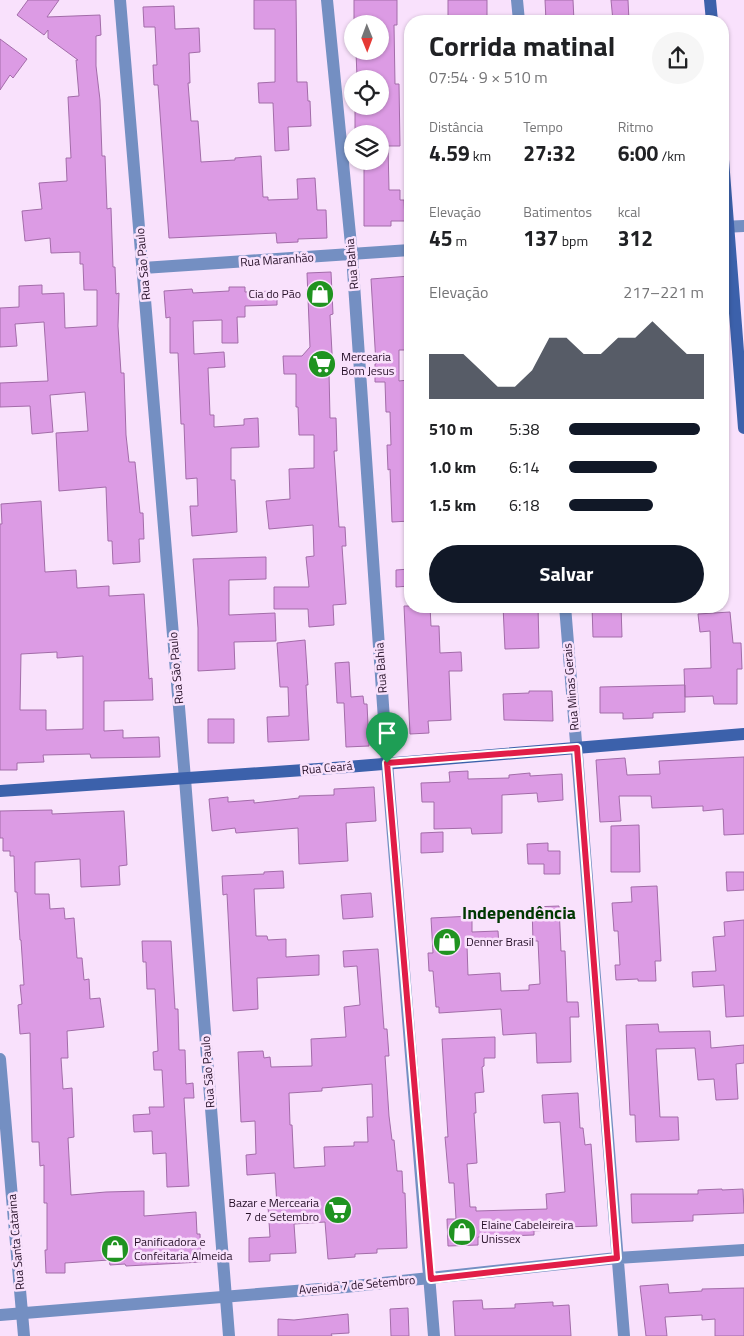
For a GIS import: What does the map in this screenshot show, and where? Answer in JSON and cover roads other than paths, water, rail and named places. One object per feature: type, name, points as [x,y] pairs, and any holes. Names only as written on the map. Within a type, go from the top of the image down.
[{"type":"street","name":"Rua São Paulo","points":[[120,0],[229,1336]]},
{"type":"street","name":"Rua Bahia","points":[[327,0],[352,255],[387,763],[431,1279],[434,1336]]},
{"type":"street","points":[[517,0],[518,15]]},
{"type":"street","points":[[710,0],[711,15]]},
{"type":"street","points":[[729,227],[744,226]]},
{"type":"street","name":"Rua Maranhão","points":[[143,268],[404,251]]},
{"type":"street","points":[[729,260],[744,428]]},
{"type":"street","name":"Rua Minas Gerais","points":[[566,613],[624,1336]]},
{"type":"street","name":"Rua Ceará","points":[[0,791],[185,779],[744,734]]},
{"type":"street","name":"Rua Santa Catarina","points":[[0,1059],[24,1336]]},
{"type":"street","name":"Avenida 7 de Setembro","points":[[0,1315],[431,1279],[617,1258],[744,1250]]},
{"type":"place","name":"Cia do Pão","points":[[320,294]]},
{"type":"place","name":"Mercearia Bom Jesus","points":[[322,364]]},
{"type":"place","name":"Denner Brasil","points":[[447,942]]},
{"type":"place","name":"Bazar e Mercearia 7 de Setembro","points":[[338,1210]]},
{"type":"place","name":"Elaine Cabeleireira Unissex","points":[[462,1232]]},
{"type":"place","name":"Panificadora e Confeitaria Almeida","points":[[115,1249]]},
{"type":"district","name":"Independência","points":[[519,913]]}]
